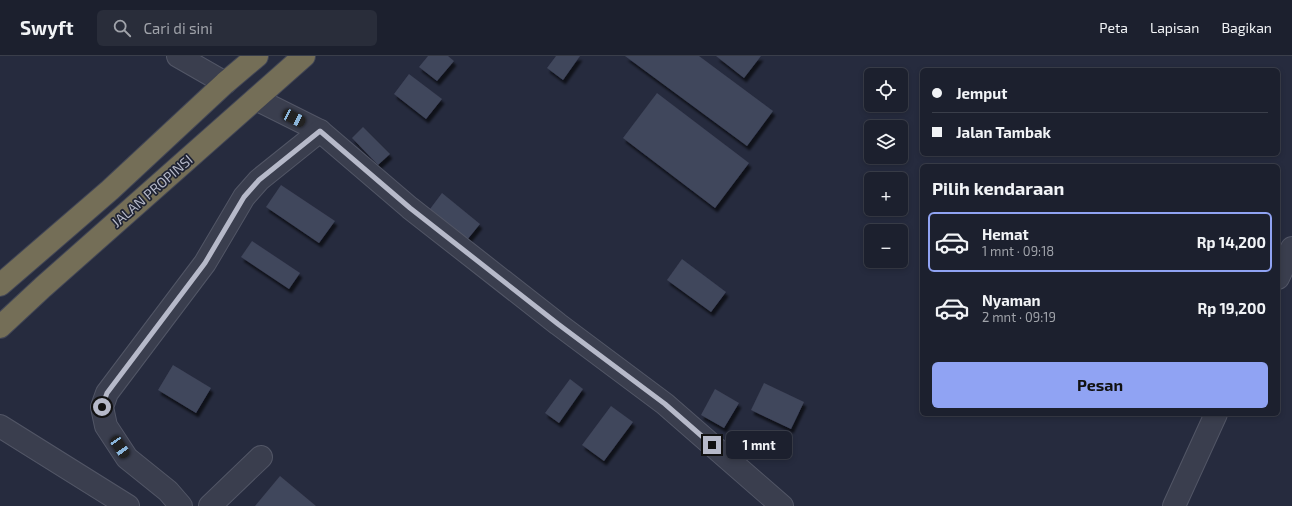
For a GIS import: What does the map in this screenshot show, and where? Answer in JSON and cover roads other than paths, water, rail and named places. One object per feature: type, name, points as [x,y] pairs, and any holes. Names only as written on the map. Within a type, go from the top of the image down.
[{"type":"highway","points":[[0,285],[110,190],[225,83],[257,56]]},
{"type":"highway","name":"JALAN PROPINSI","points":[[0,327],[42,287],[304,56]]},
{"type":"street","points":[[178,56],[225,83]]},
{"type":"street","points":[[256,99],[320,131],[410,208],[558,324],[665,404],[782,506]]},
{"type":"street","points":[[181,506],[168,491],[127,458],[106,426],[102,407],[107,393],[205,263],[244,197],[259,180],[320,131]]},
{"type":"street","points":[[1280,274],[1292,248]]},
{"type":"street","points":[[1174,506],[1215,416]]},
{"type":"street","points":[[0,426],[128,506]]},
{"type":"street","points":[[210,506],[261,457]]}]
